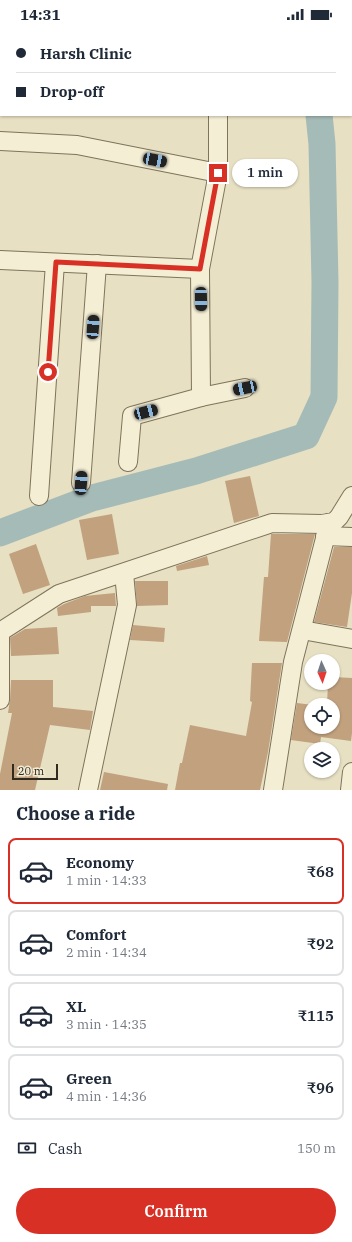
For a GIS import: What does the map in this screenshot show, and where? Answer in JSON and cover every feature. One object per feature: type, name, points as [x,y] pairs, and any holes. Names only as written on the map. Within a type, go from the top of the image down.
[{"type":"street","points":[[201,397],[200,269],[218,173],[218,116]]},
{"type":"street","points":[[0,141],[77,145],[218,173]]},
{"type":"street","points":[[0,260],[200,269]]},
{"type":"street","points":[[39,496],[56,262]]},
{"type":"street","points":[[81,483],[97,264]]},
{"type":"street","points":[[128,462],[132,416],[201,397],[245,388]]},
{"type":"street","points":[[272,790],[293,662],[327,529],[339,517],[352,496]]},
{"type":"street","points":[[0,700],[0,632],[59,594],[272,523],[327,529],[352,537]]},
{"type":"street","points":[[88,790],[127,605],[124,573]]},
{"type":"street","points":[[302,630],[352,639]]},
{"type":"street","points":[[350,790],[352,772]]},
{"type":"building","points":[[250,476],[259,516],[234,523],[225,481]]},
{"type":"building","points":[[112,514],[119,554],[87,560],[79,520]]},
{"type":"building","points":[[271,534],[315,534],[287,642],[259,641],[264,577],[268,577]]},
{"type":"building","points":[[36,544],[50,585],[23,594],[9,554]]},
{"type":"building","points":[[334,547],[352,547],[352,593],[347,627],[314,622]]},
{"type":"building","points":[[207,556],[209,565],[177,571],[176,566]]},
{"type":"building","points":[[135,581],[168,581],[168,605],[137,606]]},
{"type":"building","points":[[115,593],[116,606],[91,606],[91,612],[58,616],[57,608],[64,604],[85,596]]},
{"type":"building","points":[[133,625],[165,628],[164,642],[130,640]]},
{"type":"building","points":[[57,627],[59,654],[11,656],[10,638],[25,629]]},
{"type":"building","points":[[252,663],[282,663],[268,752],[260,790],[175,790],[190,725],[246,736],[252,702],[250,701]]},
{"type":"building","points":[[340,677],[352,678],[351,741],[321,737],[320,742],[291,740],[297,703],[304,704],[304,734],[340,734],[340,698],[327,698],[328,690],[340,690]]},
{"type":"building","points":[[11,680],[53,680],[53,707],[93,711],[90,730],[50,725],[35,790],[0,790],[0,774],[12,713],[8,713]]},
{"type":"building","points":[[104,772],[168,784],[167,790],[100,790]]},
{"type":"waterway","points":[[0,533],[92,498],[196,471],[306,436],[324,397],[325,282],[322,144],[319,116]]},
{"type":"route","points":[[48,372],[56,262],[200,269],[218,173]]}]
